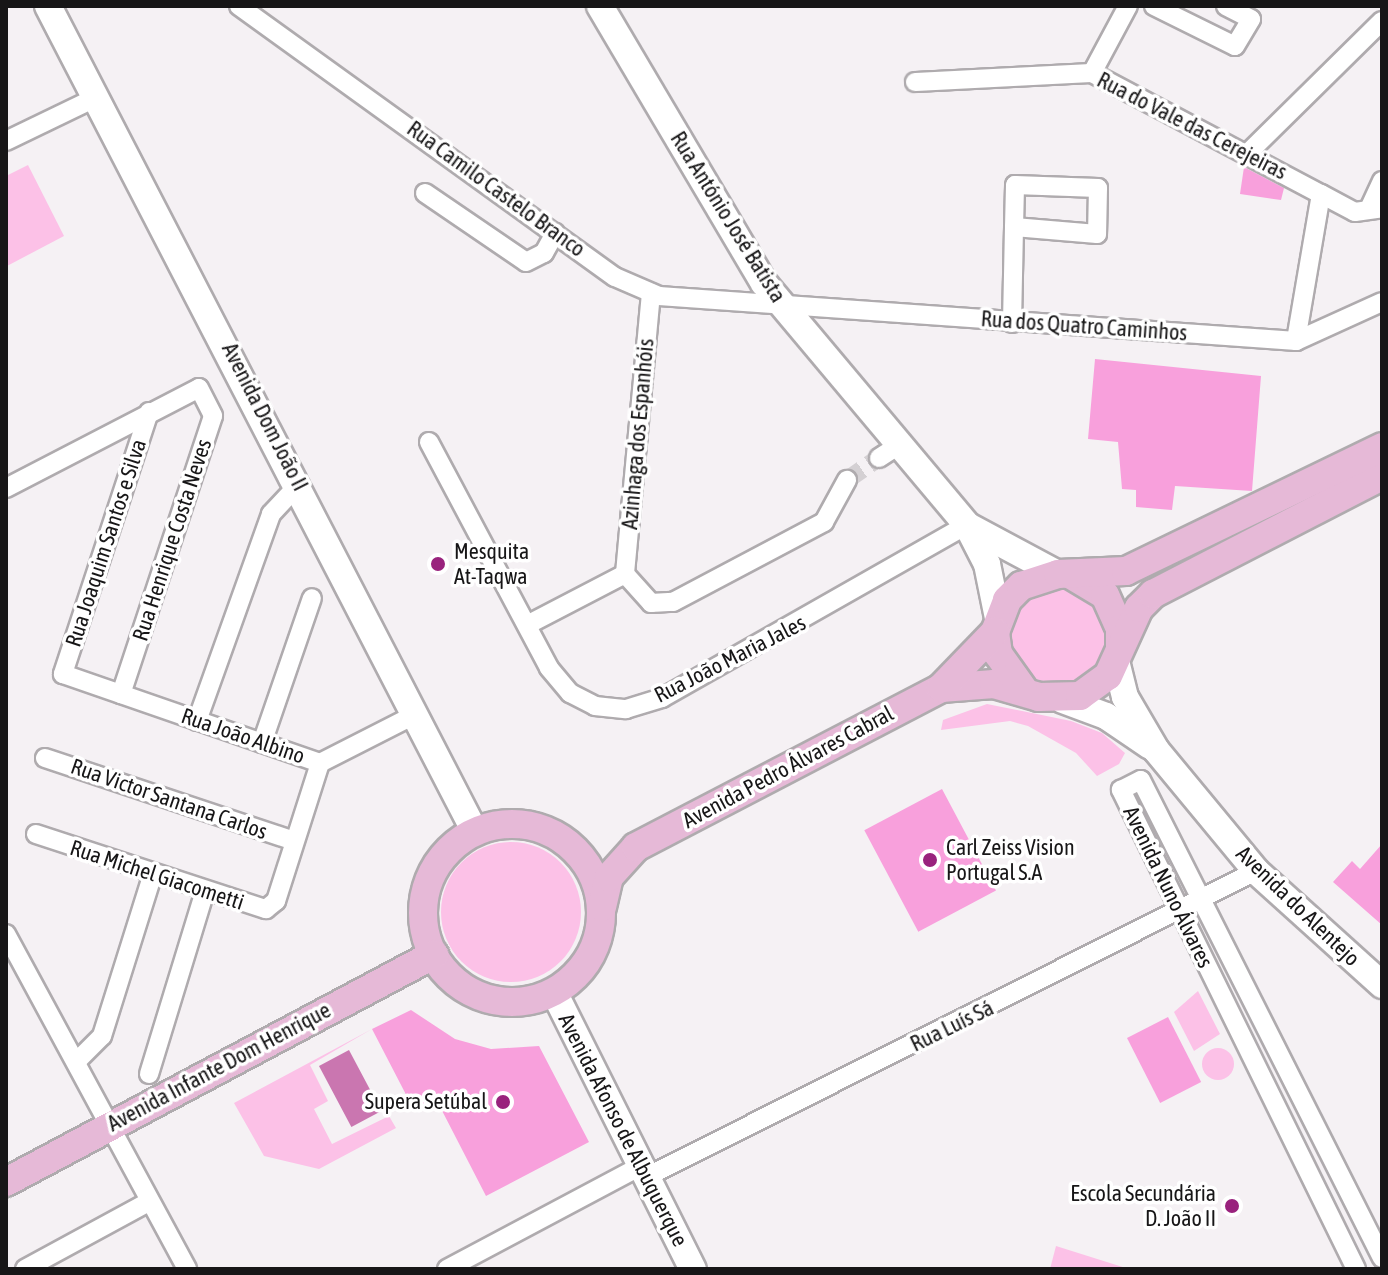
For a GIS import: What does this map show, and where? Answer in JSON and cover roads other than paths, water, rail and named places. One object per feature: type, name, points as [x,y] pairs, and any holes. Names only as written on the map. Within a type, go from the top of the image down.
[{"type":"main road","name":"Avenida Dom João II","points":[[48,6],[299,484],[475,832]]},
{"type":"main road","name":"Rua António José Batista","points":[[600,6],[778,301],[889,452],[967,525],[1065,575]]},
{"type":"main road","name":"Avenida Pedro Álvares Cabral","points":[[571,846],[599,852],[636,847],[941,688],[997,625],[1021,586],[1065,575],[1126,571],[1382,447]]},
{"type":"main road","points":[[1063,700],[1095,688],[1153,594],[1382,476]]},
{"type":"main road","name":"Rua António José Batista","points":[[967,525],[987,564],[997,625]]},
{"type":"main road","points":[[1065,575],[1090,583],[1115,611],[1118,654]]},
{"type":"main road","points":[[997,625],[1007,674],[1023,689]]},
{"type":"main road","name":"Avenida do Alentejo","points":[[1118,654],[1125,697],[1156,750],[1256,871],[1382,985]]},
{"type":"main road","name":"Avenida Pedro Álvares Cabral","points":[[941,688],[1023,689],[1063,700]]},
{"type":"main road","name":"Avenida do Alentejo","points":[[1063,700],[1106,716],[1156,750]]},
{"type":"main road","points":[[525,825],[571,846],[590,870],[601,916],[588,960],[554,992],[509,1002],[479,995],[453,979],[434,954],[423,912],[428,884],[451,848],[475,832],[525,825]]},
{"type":"main road","name":"Avenida Pedro Álvares Cabral","points":[[601,916],[604,887],[636,847]]},
{"type":"main road","name":"Avenida Infante Dom Henrique","points":[[6,1182],[434,954]]},
{"type":"main road","name":"Avenida Afonso de Albuquerque","points":[[554,992],[693,1269]]},
{"type":"street","name":"Rua Camilo Castelo Branco","points":[[239,6],[615,277],[651,293],[778,301]]},
{"type":"street","points":[[1092,73],[1128,6]]},
{"type":"street","points":[[1154,6],[1235,46],[1251,19],[1226,6]]},
{"type":"street","points":[[1248,153],[1382,21]]},
{"type":"street","name":"Rua do Vale das Cerejeiras","points":[[915,82],[1092,73],[1355,212],[1376,208],[1382,181]]},
{"type":"street","points":[[6,141],[97,97]]},
{"type":"street","points":[[1012,323],[1014,227],[1015,185],[1098,188],[1097,234],[1014,227]]},
{"type":"street","points":[[425,193],[526,262],[544,253],[555,233]]},
{"type":"street","points":[[1296,341],[1321,194]]},
{"type":"street","name":"Azinhaga dos Espanhóis","points":[[625,574],[651,293]]},
{"type":"street","name":"Rua dos Quatro Caminhos","points":[[778,301],[1012,323],[1296,341],[1382,302]]},
{"type":"street","name":"Rua Henrique Costa Neves","points":[[121,694],[213,416],[199,388],[149,412]]},
{"type":"street","points":[[6,488],[149,412]]},
{"type":"street","name":"Rua Joaquim Santos e Silva","points":[[63,674],[149,412]]},
{"type":"street","name":"Rua João Maria Jales","points":[[429,442],[527,625],[570,693],[595,706],[626,709],[731,664],[967,525]]},
{"type":"street","points":[[527,625],[625,574],[651,603],[673,602],[824,522],[847,480]]},
{"type":"street","points":[[197,721],[271,514],[299,484]]},
{"type":"street","points":[[262,743],[312,598]]},
{"type":"street","name":"Rua João Albino","points":[[63,674],[320,763],[416,714]]},
{"type":"street","name":"Rua Victor Santana Carlos","points":[[45,758],[294,841]]},
{"type":"street","name":"Rua Michel Giacometti","points":[[36,834],[205,891],[270,908],[320,763]]},
{"type":"street","name":"Avenida Nuno Álvares","points":[[1356,1269],[1121,790],[1141,780],[1382,1258]]},
{"type":"street","name":"Rua Luís Sá","points":[[447,1269],[1181,912],[1256,871]]},
{"type":"street","points":[[77,1061],[102,1036],[153,873]]},
{"type":"street","points":[[149,1074],[205,891]]},
{"type":"street","points":[[6,934],[187,1269]]},
{"type":"street","points":[[25,1269],[150,1201]]},
{"type":"tunnel","points":[[847,480],[879,458]]},
{"type":"place","name":"Mesquita At-Taqwa","points":[[438,564]]},
{"type":"place","name":"Carl Zeiss Vision Portugal S.A","points":[[930,860]]},
{"type":"place","name":"Supera Setúbal","points":[[503,1102]]},
{"type":"place","name":"Escola Secundária D. João II","points":[[1232,1206]]}]
